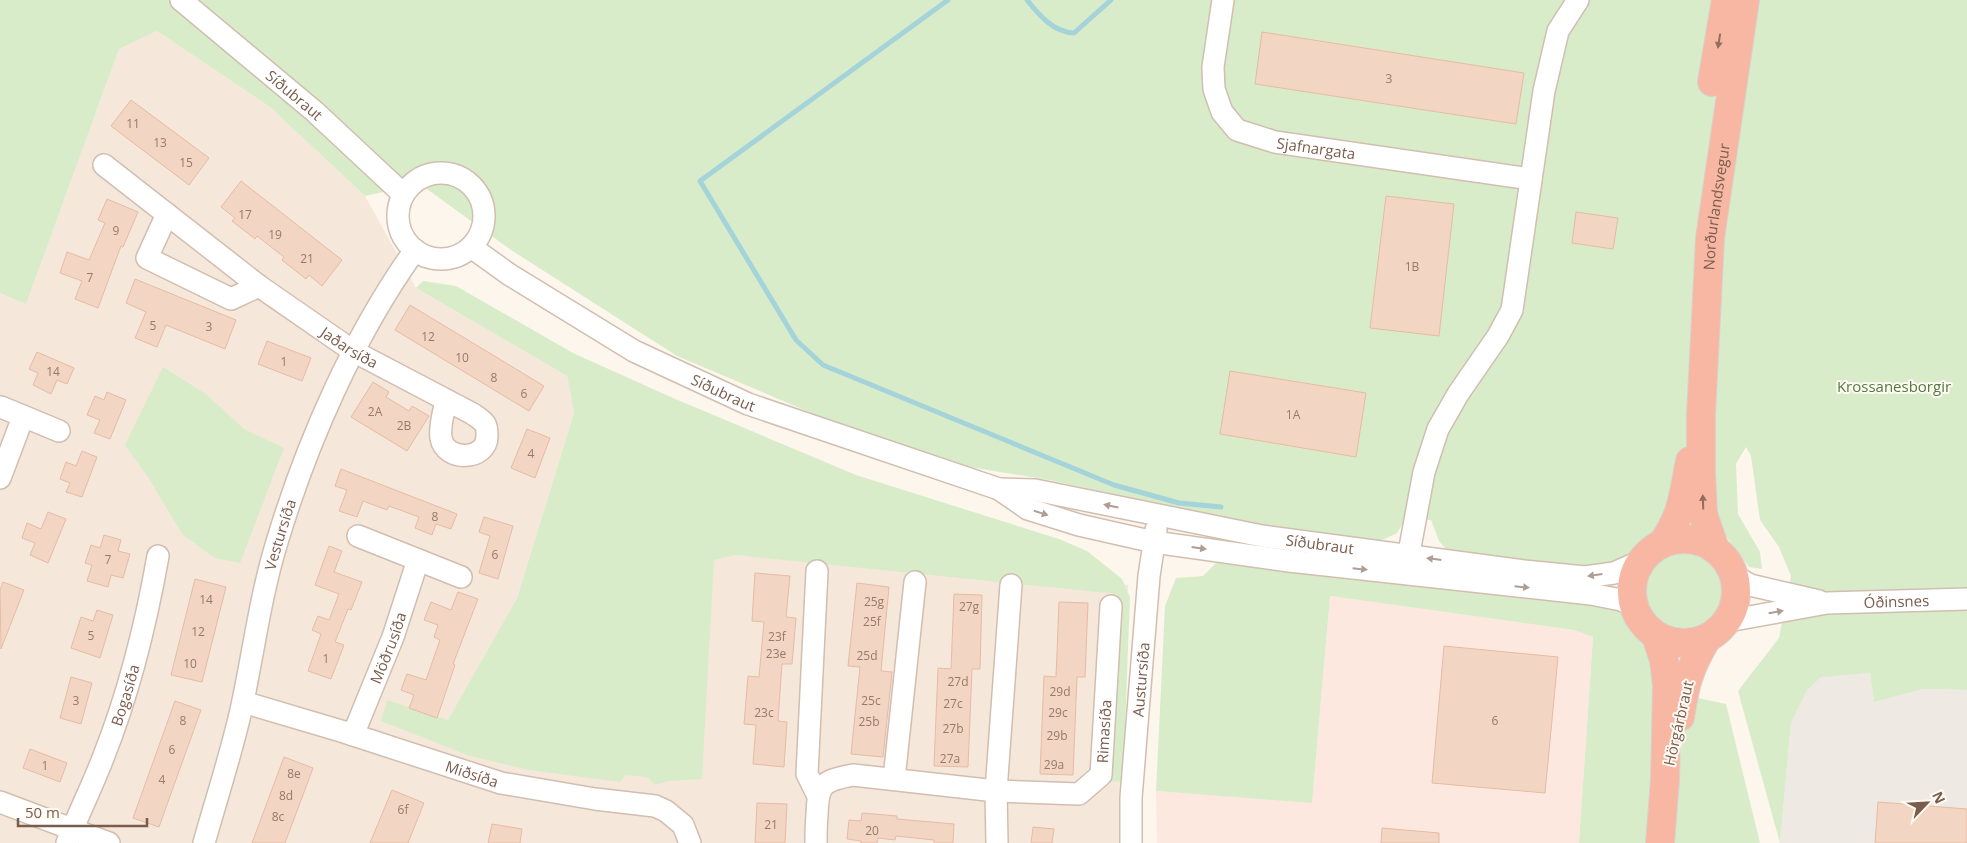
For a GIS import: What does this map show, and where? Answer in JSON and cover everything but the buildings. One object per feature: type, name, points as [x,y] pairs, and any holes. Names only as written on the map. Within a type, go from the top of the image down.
[{"type":"highway","points":[[1712,82],[1726,0]]},
{"type":"highway","name":"Norðurlandsvegur","points":[[1715,549],[1703,514],[1701,416],[1710,238],[1746,0]]},
{"type":"highway","name":"Norðurlandsvegur","points":[[1656,636],[1642,623],[1634,606],[1632,583],[1636,571],[1674,526],[1682,505],[1701,416]]},
{"type":"highway","name":"Norðurlandsvegur","points":[[1652,552],[1675,540],[1689,539],[1703,542],[1724,556],[1735,576],[1737,599],[1728,621],[1706,640]]},
{"type":"highway","points":[[1656,636],[1672,643],[1689,644],[1706,640]]},
{"type":"highway","name":"Hörgárbraut","points":[[1656,636],[1664,660],[1667,685],[1665,780],[1660,843]]},
{"type":"highway","name":"Hörgárbraut","points":[[1665,780],[1677,732],[1684,686],[1692,664],[1706,640]]},
{"type":"street","name":"Síðubraut","points":[[181,0],[314,111],[403,194]]},
{"type":"street","name":"Sjafnargata","points":[[1223,0],[1213,67],[1214,89],[1222,112],[1237,130],[1275,142],[1531,179]]},
{"type":"street","points":[[1407,565],[1424,472],[1438,429],[1458,394],[1498,336],[1512,310],[1544,91],[1558,31],[1578,0]]},
{"type":"street","name":"Jaðarsíða","points":[[104,165],[259,286],[353,351],[446,400]]},
{"type":"street","points":[[436,172],[455,175],[472,186],[480,197],[484,210],[484,223],[479,236],[471,246],[457,256],[441,259],[429,258],[415,250],[403,237],[397,216],[403,194],[412,183],[423,176],[436,172]]},
{"type":"street","points":[[168,214],[147,258],[231,299],[259,286]]},
{"type":"street","name":"Síðubraut","points":[[471,246],[510,275],[634,351],[748,404],[999,489],[1028,509],[1079,525],[1154,542],[1288,561],[1524,571],[1585,577],[1614,573],[1652,552]]},
{"type":"street","name":"Vestursíða","points":[[204,843],[243,702],[258,622],[276,544],[294,492],[353,351],[388,288],[415,250]]},
{"type":"street","points":[[1,407],[59,431]]},
{"type":"street","points":[[0,478],[23,417]]},
{"type":"street","name":"Síðubraut","points":[[999,489],[1035,490],[1407,565],[1592,594],[1622,600],[1634,606]]},
{"type":"street","name":"Austursíða","points":[[1131,843],[1131,798],[1148,576],[1158,516]]},
{"type":"street","points":[[358,536],[461,576]]},
{"type":"street","name":"Bogasíða","points":[[70,836],[104,757],[130,677],[149,606],[158,556]]},
{"type":"street","name":"Möðrusíða","points":[[353,735],[393,637],[418,560]]},
{"type":"street","points":[[816,843],[817,794],[807,774],[817,571]]},
{"type":"street","name":"Óðinsnes","points":[[1735,576],[1750,585],[1827,603]]},
{"type":"street","points":[[894,779],[915,582]]},
{"type":"street","points":[[997,843],[996,791],[1011,585]]},
{"type":"street","name":"Óðinsnes","points":[[1728,621],[1827,603],[1967,598]]},
{"type":"street","name":"Rimasíða","points":[[817,794],[825,783],[853,775],[996,791],[1079,794],[1101,775],[1111,606]]},
{"type":"street","name":"Miðsíða","points":[[243,702],[501,783],[595,799],[654,806],[666,811],[683,825],[690,843]]},
{"type":"street","points":[[0,802],[70,836],[109,843]]},
{"type":"shaded area","points":[[157,31],[270,107],[365,196],[416,288],[567,376],[574,413],[517,598],[448,721],[706,543],[1128,585],[1121,809],[1122,843],[0,843],[0,293],[26,303],[119,49]]},
{"type":"shaded area","points":[[1330,596],[1574,630],[1593,637],[1579,843],[1157,843],[1156,791],[1312,802]]},
{"type":"shaded area","points":[[1870,673],[1874,701],[1923,689],[1967,690],[1967,843],[1780,843],[1791,723],[1807,689],[1821,676]]},
{"type":"green space","name":"Krossanesborgir","points":[[0,0],[1967,0],[1967,690],[1923,689],[1874,702],[1870,673],[1821,677],[1807,690],[1791,723],[1780,843],[1738,691],[1779,638],[1791,576],[1779,547],[1760,520],[1751,456],[1746,447],[1736,464],[1738,514],[1760,552],[1762,569],[1749,567],[1718,526],[1709,484],[1715,450],[1686,445],[1668,517],[1649,541],[1624,558],[1587,568],[1451,555],[1439,541],[1431,520],[1406,518],[1397,533],[1378,542],[1246,523],[1049,480],[964,466],[814,414],[677,356],[511,250],[420,184],[365,196],[270,107],[157,31],[119,49],[26,304],[0,293]]},
{"type":"green space","points":[[423,281],[456,286],[573,353],[673,398],[856,475],[1059,539],[1087,551],[1122,579],[1130,597],[1123,781],[1110,782],[1117,594],[735,555],[714,560],[702,779],[669,781],[655,785],[647,777],[625,775],[620,782],[529,770],[470,756],[381,721],[387,700],[448,720],[517,598],[574,413],[567,376],[416,288]]},
{"type":"green space","points":[[163,367],[206,394],[244,429],[284,448],[240,563],[215,558],[182,534],[148,477],[125,445]]},
{"type":"green space","points":[[1685,551],[1701,554],[1715,563],[1724,577],[1727,593],[1724,609],[1715,623],[1701,632],[1685,635],[1669,632],[1655,623],[1646,609],[1643,593],[1646,577],[1655,563],[1669,554]]},
{"type":"green space","points":[[1222,557],[1599,601],[1622,614],[1638,634],[1653,659],[1660,701],[1648,843],[1579,843],[1593,637],[1574,630],[1330,596],[1312,803],[1156,791],[1165,606],[1176,578],[1203,576]]},
{"type":"green space","points":[[1688,696],[1726,704],[1760,843],[1673,843],[1679,766]]},
{"type":"waterway","points":[[948,0],[700,181],[796,340],[823,365],[1114,485],[1179,503],[1221,507]]},
{"type":"waterway","points":[[1027,0],[1047,22],[1059,30],[1074,33],[1111,0]]}]
